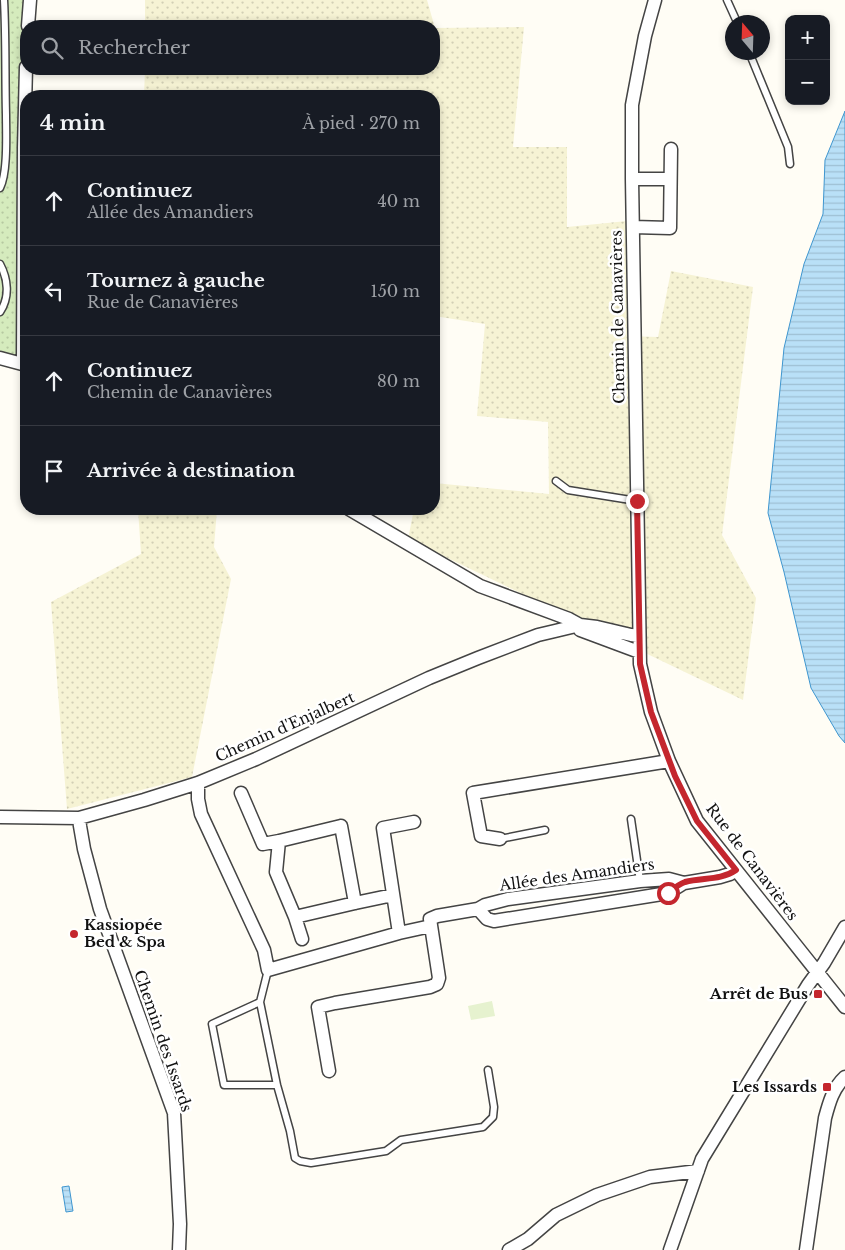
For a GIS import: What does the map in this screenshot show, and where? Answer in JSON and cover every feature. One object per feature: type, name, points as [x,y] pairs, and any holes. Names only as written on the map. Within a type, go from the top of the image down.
[{"type":"street","points":[[28,20],[30,0]]},
{"type":"street","name":"Chemin de Canavières","points":[[639,636],[632,105],[645,36],[655,0]]},
{"type":"street","points":[[25,90],[26,75]]},
{"type":"street","points":[[633,227],[670,228],[671,149]]},
{"type":"street","points":[[632,179],[670,179]]},
{"type":"street","points":[[0,358],[20,364]]},
{"type":"street","points":[[359,515],[480,586],[569,619],[577,626],[639,652]]},
{"type":"street","name":"Chemin d'Enjalbert","points":[[1,816],[79,818],[198,783],[256,759],[430,678],[538,636],[577,626],[597,627],[639,636]]},
{"type":"street","name":"Rue de Canavières","points":[[639,636],[640,664],[651,712],[669,761],[697,821],[845,1007]]},
{"type":"street","points":[[500,839],[481,836],[473,793],[669,761]]},
{"type":"street","points":[[198,783],[198,799],[201,814],[264,950],[268,970]]},
{"type":"street","points":[[241,793],[263,844],[341,826],[355,903]]},
{"type":"street","name":"Chemin des Issards","points":[[79,818],[84,849],[100,909],[174,1113],[180,1224],[179,1250]]},
{"type":"street","points":[[399,933],[383,828],[414,822]]},
{"type":"street","points":[[279,841],[276,872],[302,939]]},
{"type":"street","name":"Allée des Amandiers","points":[[268,970],[399,933],[431,926],[430,919],[437,916],[478,909],[485,905],[508,900],[640,881],[668,879],[684,883],[720,878],[736,870]]},
{"type":"street","points":[[640,881],[645,897]]},
{"type":"street","points":[[478,909],[488,919],[494,921],[668,893],[684,883]]},
{"type":"street","points":[[295,917],[393,896]]},
{"type":"street","points":[[329,1071],[318,1007],[430,987],[437,984],[439,978],[431,926]]},
{"type":"street","points":[[670,1250],[702,1159],[845,926]]},
{"type":"street","points":[[806,1250],[825,1118],[830,1099],[845,1077]]},
{"type":"street","points":[[508,1250],[528,1239],[556,1215],[598,1195],[650,1177],[698,1171]]},
{"type":"lane","points":[[0,188],[4,174],[6,147],[4,0]]},
{"type":"lane","points":[[727,0],[734,15]]},
{"type":"lane","points":[[752,60],[788,146],[790,164]]},
{"type":"lane","points":[[0,264],[6,276],[6,295],[4,306],[0,312]]},
{"type":"lane","points":[[556,481],[568,490],[637,501]]},
{"type":"lane","points":[[631,819],[640,881]]},
{"type":"lane","points":[[500,839],[545,830]]},
{"type":"lane","points":[[268,970],[260,1002],[277,1085],[290,1131],[295,1158],[300,1161],[311,1163],[386,1151],[401,1140],[483,1127],[493,1117],[494,1107],[488,1070]]},
{"type":"lane","points":[[260,1002],[212,1024],[224,1085],[277,1085]]},
{"type":"shaded area","points":[[145,0],[427,0],[433,20],[145,20]]},
{"type":"shaded area","points":[[524,27],[513,147],[567,147],[567,227],[627,221],[627,336],[658,337],[671,271],[753,287],[722,535],[756,598],[743,700],[408,539],[413,515],[440,515],[440,484],[549,494],[548,422],[477,416],[485,324],[440,317],[440,90],[144,90],[145,75],[440,75],[440,28]]},
{"type":"shaded area","points":[[138,515],[217,515],[214,547],[231,579],[192,777],[67,809],[51,602],[141,554]]},
{"type":"green space","points":[[0,0],[30,0],[27,20],[20,20],[20,75],[26,75],[25,90],[20,90],[20,363],[0,358]]},
{"type":"green space","points":[[492,1001],[495,1016],[471,1020],[468,1006]]},
{"type":"water","points":[[845,111],[845,743],[811,688],[768,513],[784,348],[804,264],[823,214],[825,160]]},
{"type":"water","points":[[69,1186],[73,1211],[66,1212],[62,1187]]},
{"type":"place","name":"Kassiopée Bed & Spa","points":[[74,934]]},
{"type":"place","name":"Arrêt de Bus","points":[[818,994]]},
{"type":"place","name":"Les Issards","points":[[827,1087]]},
{"type":"route","points":[[637,501],[640,664],[651,712],[675,776],[697,821],[736,870],[720,878],[684,883],[668,893]]}]
